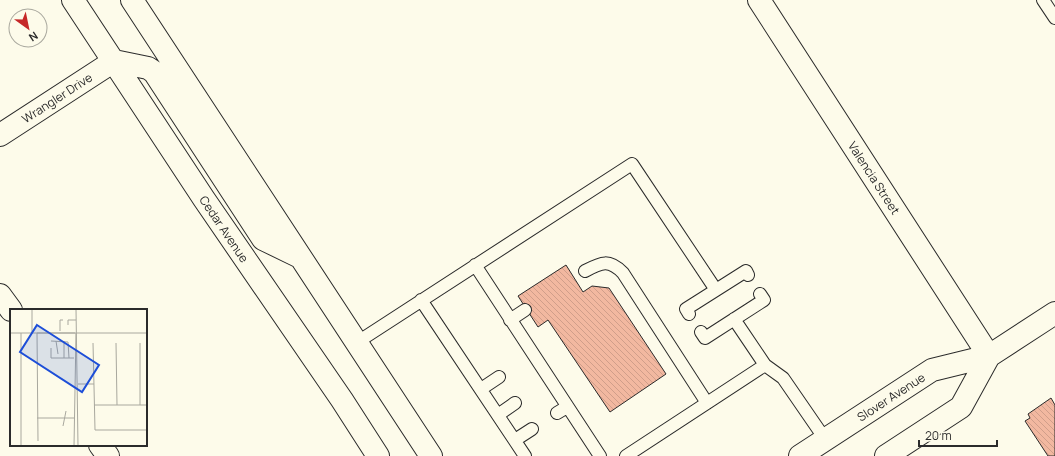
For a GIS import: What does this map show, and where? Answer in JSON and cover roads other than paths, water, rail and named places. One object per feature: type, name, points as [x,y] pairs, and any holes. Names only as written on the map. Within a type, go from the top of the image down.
[{"type":"main road","name":"Cedar Avenue","points":[[74,0],[204,199],[342,400],[378,456]]},
{"type":"main road","points":[[132,0],[298,256],[431,456]]},
{"type":"main road","name":"Valencia Street","points":[[759,0],[989,356]]},
{"type":"main road","name":"Wrangler Drive","points":[[0,135],[114,61]]},
{"type":"main road","points":[[114,61],[148,68],[154,72],[263,239],[298,256]]},
{"type":"main road","points":[[0,295],[10,309]]},
{"type":"main road","name":"Slover Avenue","points":[[800,456],[932,370],[989,356],[1055,313]]},
{"type":"main road","name":"Slover Avenue","points":[[886,456],[961,407],[989,356]]},
{"type":"main road","points":[[101,446],[108,456]]},
{"type":"lane","points":[[1043,0],[1055,18]]},
{"type":"lane","points":[[356,343],[632,164],[716,290]]},
{"type":"lane","points":[[585,271],[605,262],[614,265],[623,273],[707,403]]},
{"type":"lane","points":[[475,265],[510,320],[528,358],[562,410],[580,437],[600,456]]},
{"type":"lane","points":[[689,314],[686,309],[707,300],[716,290],[730,285],[746,271],[748,275]]},
{"type":"lane","points":[[701,332],[705,338],[745,308],[764,300],[760,294]]},
{"type":"lane","points":[[422,300],[525,456]]},
{"type":"lane","points":[[510,320],[525,310]]},
{"type":"lane","points":[[726,322],[765,365],[783,378],[825,440]]},
{"type":"lane","points":[[626,456],[765,365]]},
{"type":"lane","points":[[481,389],[499,377]]},
{"type":"lane","points":[[498,414],[515,403]]},
{"type":"lane","points":[[515,440],[532,428]]}]
